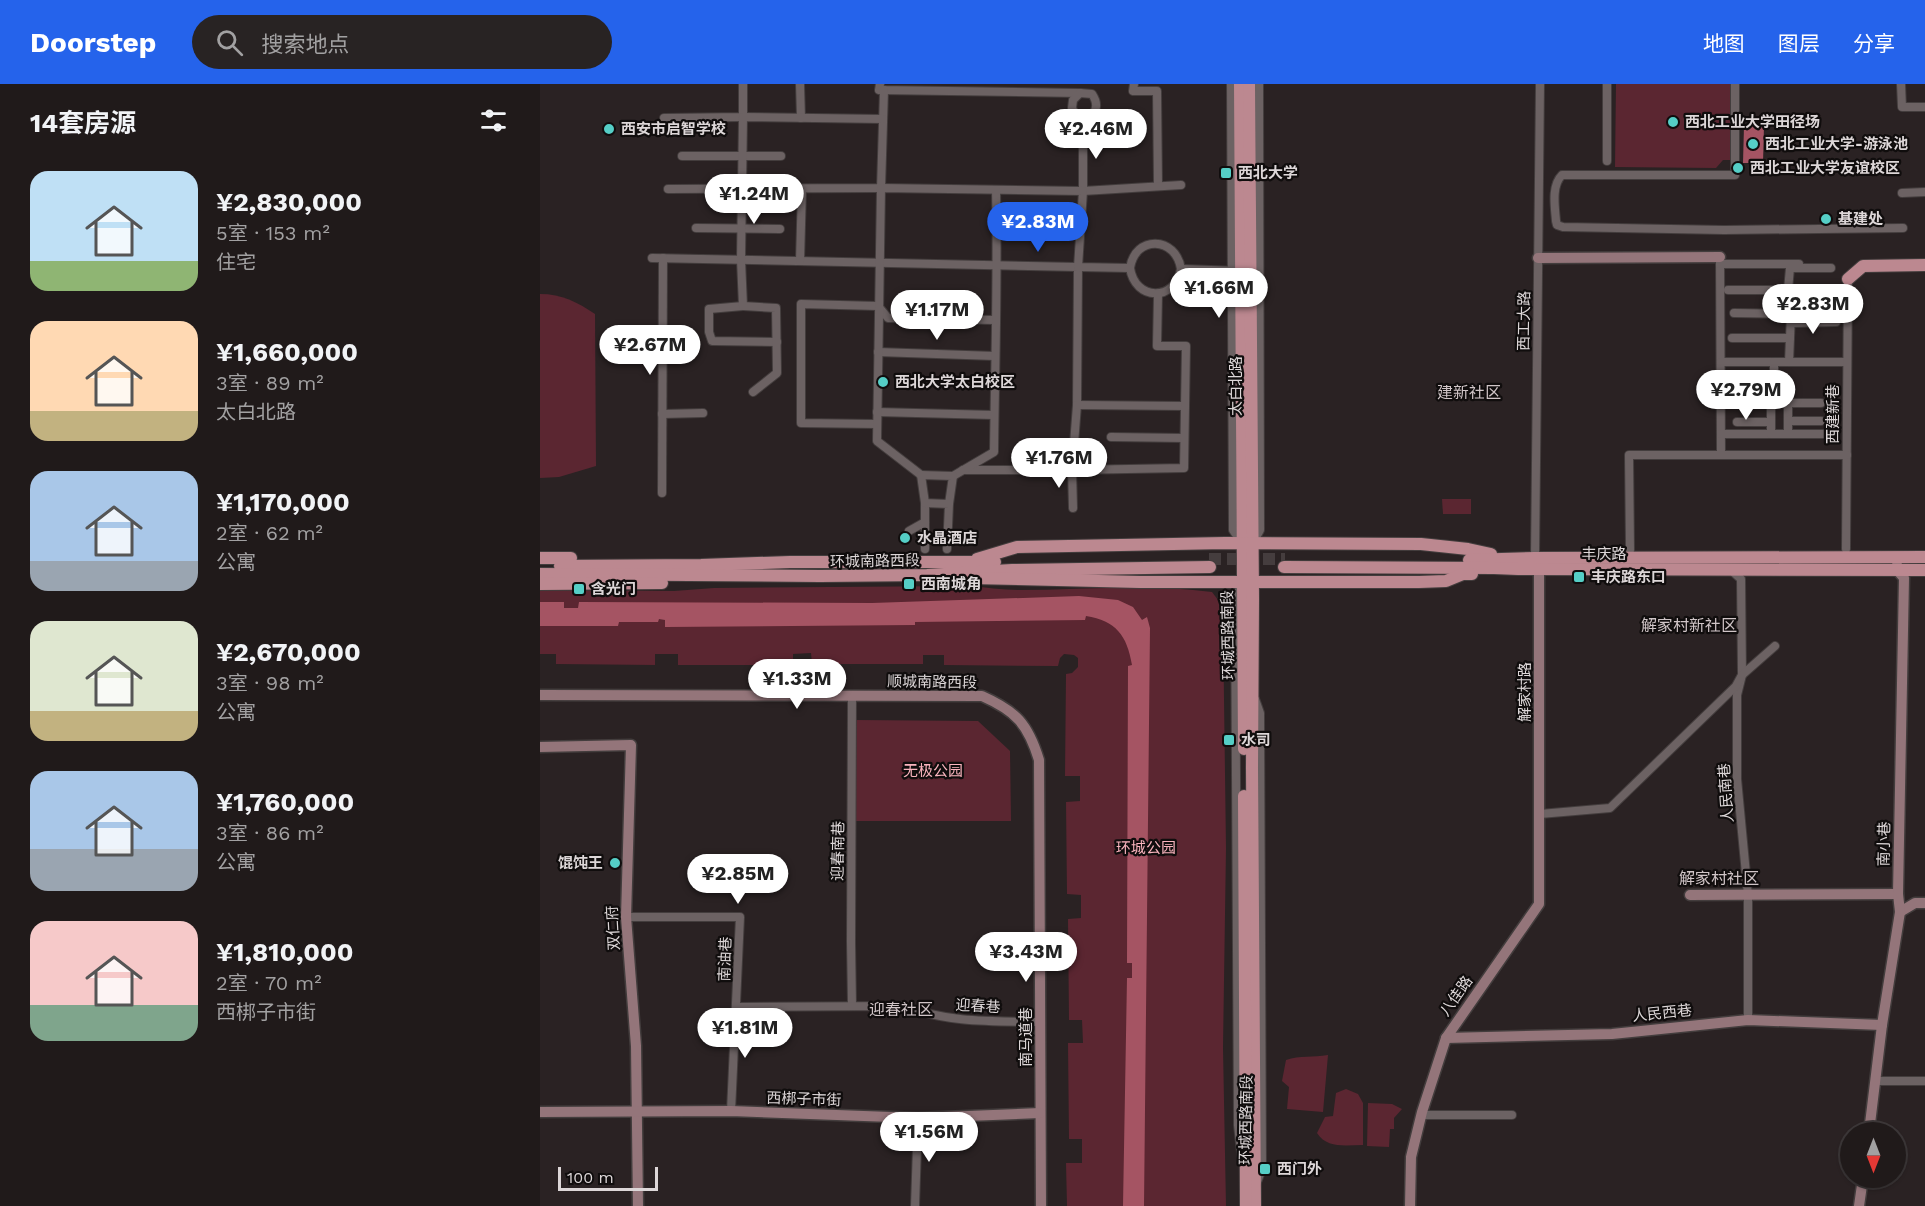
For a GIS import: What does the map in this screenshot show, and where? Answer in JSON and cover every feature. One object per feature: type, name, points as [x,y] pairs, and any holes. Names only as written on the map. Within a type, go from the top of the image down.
[{"type":"main road","name":"太白北路","points":[[1240,84],[1236,271],[1247,543]]},
{"type":"main road","name":"太白北路","points":[[1247,543],[1249,84]]},
{"type":"main road","points":[[1848,279],[1863,266],[1925,265]]},
{"type":"main road","points":[[963,563],[1017,547],[1247,543],[1421,544],[1534,562]]},
{"type":"main road","name":"环城西路南段","points":[[1247,543],[1253,695],[1255,1206]]},
{"type":"main road","name":"环城南路西段","points":[[540,558],[661,557],[743,563]]},
{"type":"main road","name":"丰庆路","points":[[1925,557],[1897,563],[1730,570],[1534,562],[1464,560],[1284,563],[1518,569],[1534,562],[1897,563],[1925,570]]},
{"type":"main road","name":"环城南路西段","points":[[540,566],[743,563],[1210,563],[945,574],[820,576],[540,574]]},
{"type":"main road","points":[[945,574],[1004,580],[1446,581],[1463,574],[1518,569]]},
{"type":"main road","points":[[540,584],[673,583],[713,576]]},
{"type":"main road","name":"环城西路南段","points":[[1246,1206],[1244,727],[1248,582]]},
{"type":"street","points":[[743,84],[741,260],[743,306]]},
{"type":"street","points":[[800,84],[801,118]]},
{"type":"street","points":[[1134,84],[1133,91],[1157,91],[1158,186]]},
{"type":"street","points":[[1181,269],[1236,271],[1231,84]]},
{"type":"street","points":[[1247,543],[1260,530],[1259,84]]},
{"type":"street","name":"西工大路","points":[[1534,562],[1540,84]]},
{"type":"street","points":[[1607,161],[1608,84]]},
{"type":"street","points":[[1735,84],[1735,175],[1562,175],[1555,190],[1557,225],[1563,227],[1724,230],[1903,228]]},
{"type":"street","points":[[1901,84],[1902,107],[1925,107]]},
{"type":"street","points":[[996,190],[994,452],[953,476],[921,475],[877,441],[882,87],[1083,90],[1092,94],[1096,100],[1097,109],[1092,117],[1083,119],[1076,116],[1072,108],[1073,100],[1083,90]]},
{"type":"street","points":[[663,117],[883,119]]},
{"type":"street","points":[[1073,508],[1072,470],[1077,405],[1078,267],[1083,191],[1083,119]]},
{"type":"street","points":[[682,156],[781,156]]},
{"type":"street","points":[[668,189],[881,188],[1083,191],[1181,185]]},
{"type":"street","points":[[801,261],[802,189]]},
{"type":"street","points":[[1902,193],[1925,192]]},
{"type":"street","points":[[696,228],[780,229]]},
{"type":"street","points":[[1149,244],[1156,244],[1169,248],[1174,253],[1181,269],[1177,282],[1170,289],[1158,294],[1146,292],[1140,288],[1132,277],[1130,268],[1139,250],[1149,244]]},
{"type":"street","points":[[652,258],[1130,268]]},
{"type":"street","points":[[662,493],[663,258]]},
{"type":"street","points":[[1538,258],[1799,264]]},
{"type":"street","points":[[1720,261],[1721,455]]},
{"type":"street","points":[[1790,362],[1790,268],[1831,268]]},
{"type":"street","name":"西建新巷","points":[[1846,549],[1848,279]]},
{"type":"street","points":[[1728,290],[1833,291],[1832,302]]},
{"type":"street","points":[[963,470],[1184,468],[1186,346],[1157,346],[1158,294]]},
{"type":"street","points":[[877,424],[801,423],[801,304],[878,306],[888,318],[995,320]]},
{"type":"street","points":[[753,392],[777,373],[777,342],[776,308],[743,306],[709,309],[708,332],[712,341],[777,342]]},
{"type":"street","points":[[1734,314],[1791,314]]},
{"type":"street","points":[[1791,323],[1836,322]]},
{"type":"street","points":[[1732,338],[1790,338]]},
{"type":"street","points":[[878,352],[995,356]]},
{"type":"street","points":[[1720,362],[1847,362]]},
{"type":"street","points":[[1771,434],[1774,362]]},
{"type":"street","points":[[1738,403],[1821,403]]},
{"type":"street","points":[[1788,403],[1788,434]]},
{"type":"street","points":[[1077,405],[1185,406]]},
{"type":"street","points":[[877,412],[994,415]]},
{"type":"street","points":[[662,414],[703,413]]},
{"type":"street","points":[[1788,422],[1821,421]]},
{"type":"street","points":[[1737,422],[1771,422]]},
{"type":"street","points":[[1721,434],[1824,434]]},
{"type":"street","points":[[1111,437],[1184,438]]},
{"type":"street","points":[[1630,550],[1629,455],[1847,455]]},
{"type":"street","points":[[921,475],[925,503],[925,549]]},
{"type":"street","points":[[947,549],[953,476]]},
{"type":"street","points":[[925,503],[949,504]]},
{"type":"street","points":[[909,531],[925,522]]},
{"type":"street","name":"解家村路","points":[[1534,562],[1540,814]]},
{"type":"street","name":"南小巷","points":[[1870,1122],[1882,1025],[1900,912],[1898,894],[1904,578],[1897,563]]},
{"type":"street","name":"人民南巷","points":[[1730,570],[1741,579],[1742,675],[1737,696],[1737,779],[1748,895],[1748,1020]]},
{"type":"street","name":"环城西路南段","points":[[1245,1173],[1239,1141],[1235,599],[1248,582]]},
{"type":"street","points":[[1540,814],[1610,808],[1736,686],[1742,675],[1775,646]]},
{"type":"street","name":"顺城南路西段","points":[[540,695],[982,696],[1003,705],[1020,719],[1032,738],[1039,760]]},
{"type":"street","name":"迎春南巷","points":[[852,696],[850,942],[852,1006]]},
{"type":"street","points":[[1236,709],[1244,727]]},
{"type":"street","name":"双仁府","points":[[540,747],[632,745],[626,917],[636,1046],[638,1206]]},
{"type":"street","name":"南马道巷","points":[[1039,760],[1041,1206]]},
{"type":"street","name":"八佳路","points":[[1410,1206],[1411,1157],[1421,1115],[1446,1038],[1539,904],[1540,814]]},
{"type":"street","points":[[1690,895],[1898,894]]},
{"type":"street","points":[[1900,912],[1915,903],[1925,903]]},
{"type":"street","name":"南油巷","points":[[626,917],[740,917],[736,1007]]},
{"type":"street","name":"迎春巷","points":[[736,1007],[903,1006],[954,1020],[1041,1022]]},
{"type":"street","points":[[731,1111],[736,1007]]},
{"type":"street","name":"人民西巷","points":[[1446,1038],[1612,1034],[1748,1020],[1882,1025]]},
{"type":"street","points":[[1875,1081],[1925,1081]]},
{"type":"street","name":"西梆子市街","points":[[540,1112],[731,1111],[918,1118],[1040,1113]]},
{"type":"street","points":[[1421,1115],[1512,1115]]},
{"type":"street","points":[[915,1206],[918,1118]]},
{"type":"street","points":[[1859,1206],[1862,1188]]},
{"type":"green space","name":"西北工业大学田径场","points":[[1616,84],[1731,84],[1731,160],[1723,160],[1716,168],[1615,167]]},
{"type":"green space","points":[[540,294],[555,295],[569,300],[595,314],[596,466],[559,477],[540,478]]},
{"type":"green space","points":[[1442,499],[1471,499],[1471,514],[1443,514]]},
{"type":"green space","name":"环城公园","points":[[968,586],[1006,590],[1188,589],[1212,592],[1218,600],[1223,623],[1226,848],[1223,1048],[1226,1206],[1067,1206],[1066,1163],[1082,1163],[1082,1139],[1069,1139],[1068,1043],[1083,1043],[1082,1020],[1069,1020],[1068,919],[1081,918],[1081,895],[1067,894],[1066,802],[1080,801],[1080,776],[1065,776],[1066,674],[1072,673],[1078,667],[1078,658],[1064,654],[1058,666],[944,665],[944,655],[923,655],[923,664],[812,664],[811,653],[793,654],[793,665],[678,665],[678,654],[655,654],[655,665],[556,664],[556,654],[540,654],[540,590],[674,591],[714,588]]},
{"type":"green space","name":"无极公园","points":[[855,720],[978,721],[1010,751],[1011,821],[856,821]]},
{"type":"green space","points":[[1328,1055],[1323,1112],[1287,1109],[1289,1087],[1282,1081],[1286,1060]]},
{"type":"green space","points":[[1346,1089],[1358,1094],[1363,1103],[1363,1145],[1331,1144],[1317,1133],[1325,1117],[1333,1116],[1336,1093]]},
{"type":"green space","points":[[1368,1103],[1392,1104],[1402,1109],[1394,1118],[1394,1129],[1390,1129],[1389,1147],[1367,1146]]},
{"type":"shaded area","name":"西北工业大学-游泳池","points":[[1744,126],[1764,126],[1763,163],[1743,163]]},
{"type":"shaded area","points":[[1079,596],[1118,600],[1133,607],[1142,620],[1147,617],[1150,628],[1144,1206],[1123,1206],[1127,978],[1132,978],[1132,963],[1127,963],[1128,666],[1132,665],[1127,645],[1118,631],[1105,622],[1086,616],[1085,620],[915,622],[915,625],[665,627],[665,620],[659,619],[658,622],[619,622],[618,626],[540,626],[540,602],[564,602],[564,608],[578,608],[579,602],[872,603]]},
{"type":"tunnel","points":[[1209,559],[1285,559]]},
{"type":"place","name":"西北工业大学田径场","points":[[1673,122]]},
{"type":"place","name":"西安市启智学校","points":[[609,129]]},
{"type":"place","name":"西北工业大学-游泳池","points":[[1753,144]]},
{"type":"place","name":"西北工业大学友谊校区","points":[[1738,168]]},
{"type":"place","name":"西北大学","points":[[1226,173]]},
{"type":"place","name":"基建处","points":[[1826,219]]},
{"type":"place","name":"西北大学太白校区","points":[[883,382]]},
{"type":"place","name":"水晶酒店","points":[[905,538]]},
{"type":"place","name":"丰庆路东口","points":[[1579,577]]},
{"type":"place","name":"西南城角","points":[[909,584]]},
{"type":"place","name":"含光门","points":[[579,589]]},
{"type":"place","name":"水司","points":[[1229,740]]},
{"type":"place","name":"馄饨王","points":[[615,863]]},
{"type":"place","name":"西门外","points":[[1265,1169]]},
{"type":"district","name":"建新社区","points":[[1469,392]]},
{"type":"district","name":"解家村新社区","points":[[1689,625]]},
{"type":"district","name":"解家村社区","points":[[1719,878]]},
{"type":"district","name":"迎春社区","points":[[901,1009]]}]
